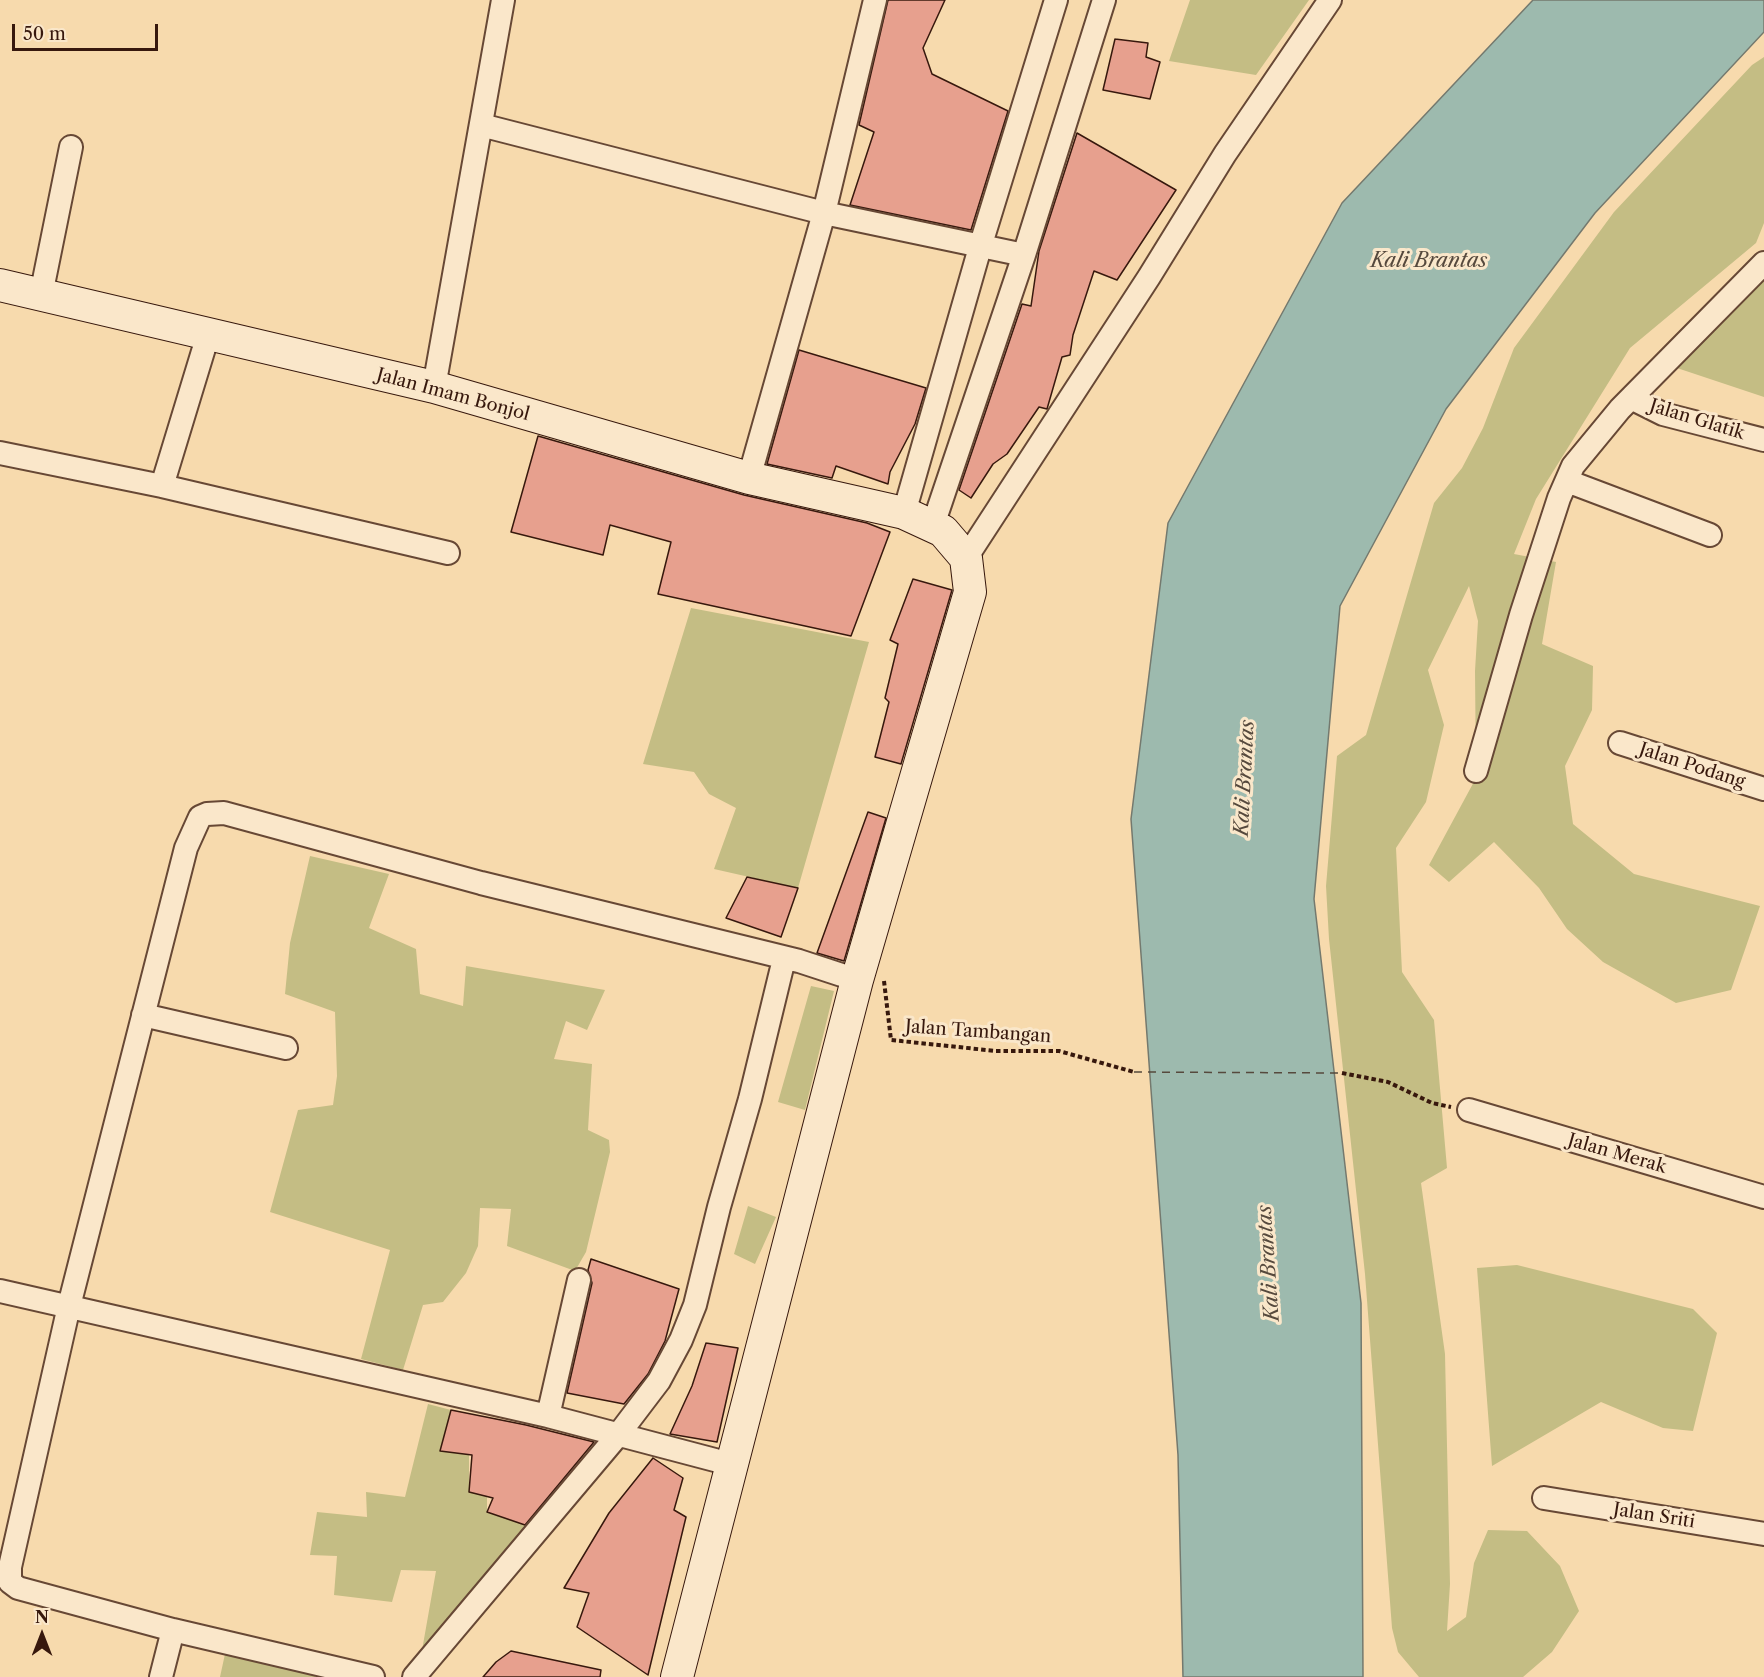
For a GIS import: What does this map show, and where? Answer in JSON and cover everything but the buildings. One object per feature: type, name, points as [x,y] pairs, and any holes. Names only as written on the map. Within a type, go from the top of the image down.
[{"type":"main road","name":"Jalan Imam Bonjol","points":[[0,285],[434,387],[748,477],[920,519]]},
{"type":"main road","points":[[677,1677],[730,1464],[870,979],[970,591],[966,558],[950,538],[920,519]]},
{"type":"street","points":[[434,387],[503,0]]},
{"type":"street","points":[[748,477],[824,213],[875,0]]},
{"type":"street","points":[[920,519],[1056,0]]},
{"type":"street","points":[[920,519],[1024,255],[1104,0]]},
{"type":"street","points":[[966,558],[1149,277],[1225,154],[1330,0]]},
{"type":"street","points":[[481,125],[824,213],[990,246],[1024,255]]},
{"type":"street","points":[[41,295],[71,147]]},
{"type":"street","points":[[1476,771],[1521,615],[1573,466],[1631,398],[1764,263]]},
{"type":"street","points":[[162,486],[208,335]]},
{"type":"street","name":"Jalan Glatik","points":[[1631,398],[1663,414],[1764,440]]},
{"type":"street","points":[[0,453],[162,486],[448,553]]},
{"type":"street","points":[[1567,481],[1710,535]]},
{"type":"street","name":"Jalan Podang","points":[[1620,743],[1764,789]]},
{"type":"street","points":[[373,1677],[173,1630],[18,1588],[10,1582],[10,1567],[69,1306],[190,836],[200,817],[224,813],[481,883],[870,979]]},
{"type":"street","points":[[414,1677],[618,1435],[660,1381],[681,1340],[695,1305],[719,1207],[750,1099],[801,963]]},
{"type":"street","points":[[143,1016],[286,1048]]},
{"type":"street","name":"Jalan Merak","points":[[1470,1110],[1764,1197]]},
{"type":"street","points":[[548,1416],[579,1280]]},
{"type":"street","points":[[0,1291],[548,1416],[730,1464]]},
{"type":"street","name":"Jalan Sriti","points":[[1544,1497],[1764,1534]]},
{"type":"street","points":[[161,1677],[173,1630]]},
{"type":"path","name":"Jalan Tambangan","points":[[870,979],[891,1040],[996,1051],[1059,1051],[1134,1072]]},
{"type":"path","points":[[1342,1073],[1388,1082],[1432,1103],[1470,1110]]},
{"type":"shaded area","points":[[1190,0],[1309,0],[1256,75],[1169,61]]},
{"type":"shaded area","points":[[1764,57],[1764,223],[1756,243],[1630,348],[1536,499],[1514,554],[1556,562],[1542,644],[1593,666],[1592,710],[1565,766],[1573,824],[1634,874],[1760,906],[1731,990],[1676,1003],[1603,962],[1567,929],[1539,888],[1494,842],[1449,882],[1429,865],[1476,778],[1475,671],[1478,621],[1469,586],[1428,670],[1444,725],[1426,802],[1396,848],[1402,972],[1434,1020],[1447,1168],[1421,1183],[1445,1354],[1450,1584],[1447,1631],[1466,1617],[1474,1563],[1488,1530],[1527,1531],[1560,1566],[1579,1611],[1552,1652],[1523,1677],[1419,1677],[1398,1652],[1392,1628],[1365,1274],[1329,939],[1326,886],[1337,756],[1366,735],[1434,503],[1462,468],[1483,428],[1514,348],[1614,212],[1752,65]]},
{"type":"shaded area","points":[[1764,279],[1764,397],[1674,367]]},
{"type":"shaded area","points":[[691,608],[869,642],[798,888],[714,869],[736,808],[709,794],[694,772],[643,764]]},
{"type":"shaded area","points":[[310,856],[389,874],[369,928],[416,949],[420,994],[463,1006],[466,966],[605,990],[587,1030],[566,1021],[554,1059],[592,1064],[588,1130],[609,1140],[610,1152],[586,1252],[575,1271],[507,1246],[511,1209],[480,1208],[478,1246],[466,1273],[443,1302],[423,1305],[403,1370],[361,1359],[390,1250],[270,1212],[298,1110],[333,1105],[337,1076],[335,1012],[285,994],[290,943]]},
{"type":"shaded area","points":[[811,986],[834,991],[805,1110],[778,1102]]},
{"type":"shaded area","points":[[748,1206],[776,1217],[755,1264],[734,1254]]},
{"type":"shaded area","points":[[1517,1265],[1693,1309],[1717,1333],[1693,1431],[1663,1428],[1601,1402],[1492,1466],[1477,1268]]},
{"type":"shaded area","points":[[428,1404],[451,1410],[440,1451],[469,1454],[469,1492],[487,1496],[487,1512],[529,1526],[421,1656],[436,1571],[401,1570],[392,1602],[334,1595],[337,1556],[310,1555],[317,1512],[367,1517],[366,1492],[405,1497]]},
{"type":"shaded area","points":[[225,1654],[316,1673],[315,1677],[220,1677]]},
{"type":"water","name":"Kali Brantas","points":[[1533,0],[1764,0],[1764,32],[1595,213],[1446,409],[1340,606],[1314,899],[1361,1303],[1363,1677],[1183,1677],[1178,1455],[1131,819],[1168,523],[1342,203]]},
{"type":"ferry route","points":[[1134,1072],[1342,1073]]}]
